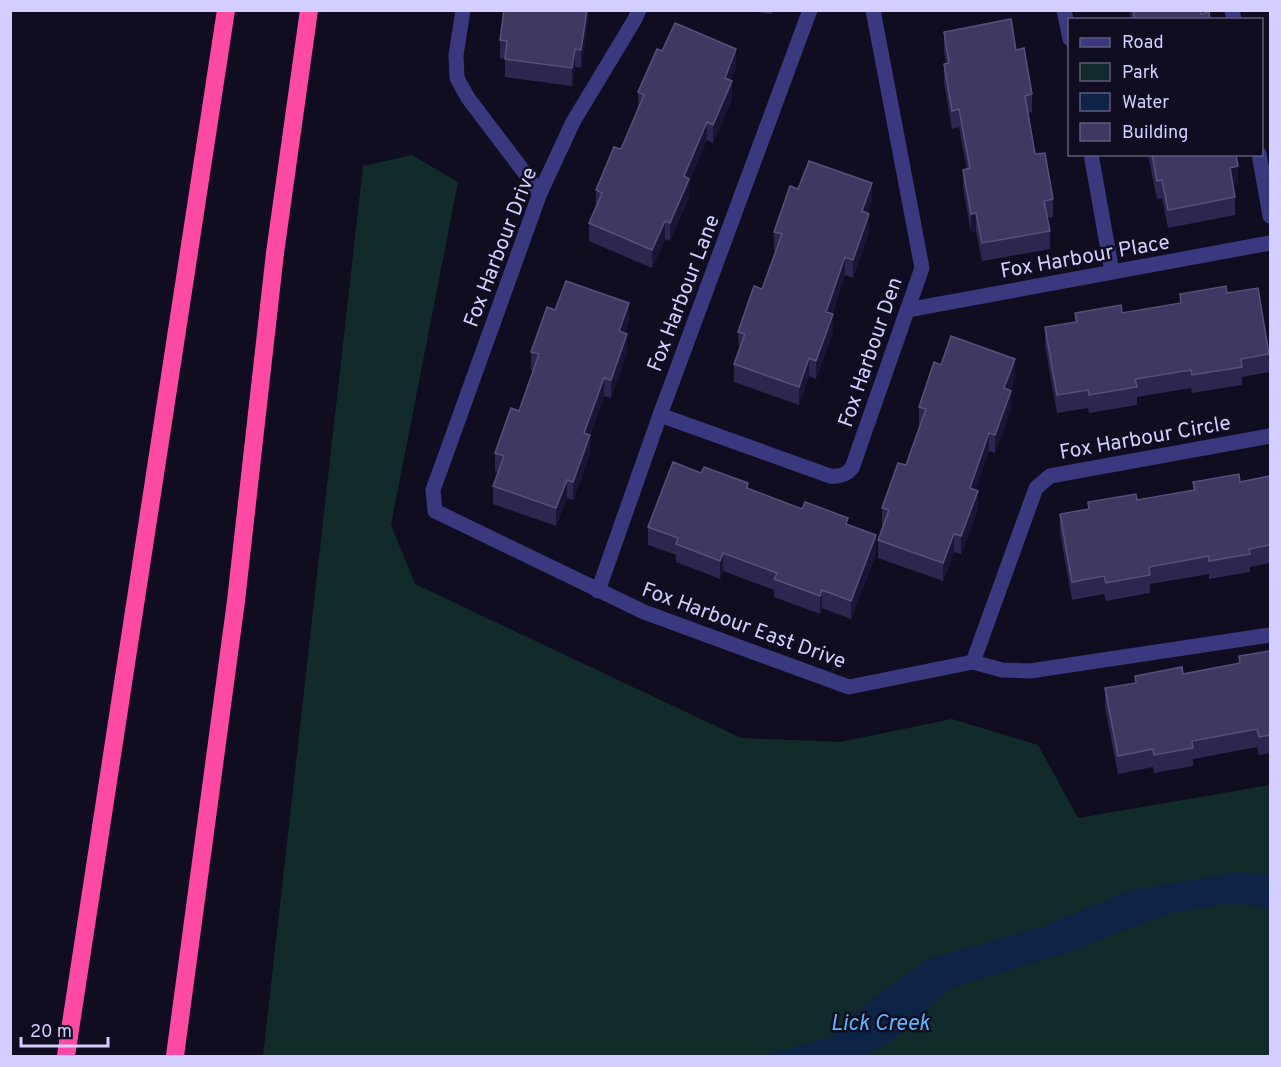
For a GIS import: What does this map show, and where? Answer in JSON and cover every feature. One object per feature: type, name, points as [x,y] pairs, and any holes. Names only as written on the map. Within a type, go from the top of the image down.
[{"type":"highway","points":[[66,1056],[226,10]]},
{"type":"highway","points":[[176,1055],[236,601],[275,253],[309,10]]},
{"type":"street","points":[[462,10],[456,55],[457,78],[468,98],[540,193]]},
{"type":"street","name":"Fox Harbour Drive","points":[[435,511],[433,490],[540,193],[573,122],[639,10]]},
{"type":"street","name":"Fox Harbour Lane","points":[[598,591],[660,415],[810,10]]},
{"type":"street","name":"Fox Harbour Den","points":[[660,415],[830,476],[837,477],[848,473],[852,468],[922,268],[873,10]]},
{"type":"street","points":[[1064,10],[1068,29]]},
{"type":"street","points":[[1091,156],[1112,272]]},
{"type":"street","points":[[1259,156],[1270,216]]},
{"type":"street","name":"Fox Harbour Place","points":[[907,310],[1270,243]]},
{"type":"street","name":"Fox Harbour Circle","points":[[973,662],[1036,488],[1044,479],[1050,476],[1270,436]]},
{"type":"street","name":"Fox Harbour East Drive","points":[[435,511],[644,612],[849,687],[973,662],[1002,670],[1030,671],[1270,635]]},
{"type":"green space","points":[[412,155],[458,182],[391,525],[415,584],[741,738],[840,742],[952,719],[1038,745],[1078,818],[1270,785],[1270,1056],[263,1056],[363,166]]},
{"type":"water","name":"Lick Creek","points":[[1235,873],[1270,874],[1270,909],[1232,903],[1171,913],[1062,954],[949,989],[887,1045],[861,1056],[763,1056],[831,1037],[871,1000],[928,959],[1042,927],[1132,890]]},
{"type":"building","points":[[504,10],[587,10],[581,50],[575,49],[572,68],[505,59],[507,41],[500,40]]},
{"type":"building","points":[[1133,10],[1200,10],[1201,14],[1209,12],[1210,18],[1135,18]]},
{"type":"building","points":[[1011,19],[1016,50],[1024,48],[1032,94],[1025,96],[1035,154],[1045,153],[1053,199],[1044,201],[1050,231],[982,243],[976,213],[971,214],[963,170],[970,168],[959,109],[952,111],[944,64],[949,63],[944,32]]},
{"type":"building","points":[[675,23],[736,49],[725,78],[732,81],[713,125],[707,122],[684,176],[689,179],[670,223],[665,221],[652,250],[589,223],[602,193],[596,190],[614,147],[621,149],[644,95],[638,92],[657,49],[662,51]]},
{"type":"building","points":[[1152,156],[1236,156],[1238,166],[1230,168],[1235,197],[1168,210],[1162,180],[1157,181]]},
{"type":"building","points":[[809,161],[872,183],[862,211],[869,214],[853,260],[845,257],[826,312],[833,314],[816,361],[809,358],[799,387],[734,364],[745,334],[738,332],[754,286],[762,289],[782,234],[774,232],[790,186],[798,189]]},
{"type":"building","points":[[566,281],[629,303],[619,331],[627,334],[611,380],[604,378],[584,433],[590,435],[573,482],[567,480],[556,508],[493,486],[504,456],[495,453],[511,408],[519,411],[539,354],[531,352],[547,307],[555,310]]},
{"type":"building","points":[[1226,286],[1227,293],[1258,288],[1269,354],[1241,359],[1242,367],[1192,375],[1191,370],[1135,379],[1137,387],[1089,395],[1088,390],[1057,395],[1045,327],[1077,322],[1075,313],[1121,305],[1122,313],[1181,303],[1180,294]]},
{"type":"building","points":[[951,336],[1015,359],[1004,388],[1011,391],[995,435],[989,433],[970,488],[978,491],[961,536],[954,534],[943,563],[878,540],[889,510],[882,508],[898,463],[906,465],[926,409],[919,407],[934,362],[941,365]]},
{"type":"building","points":[[673,462],[701,473],[704,467],[748,483],[747,488],[802,509],[805,502],[848,518],[846,524],[876,535],[851,601],[822,590],[820,596],[774,579],[777,573],[723,553],[720,561],[676,544],[678,538],[648,527]]},
{"type":"building","points":[[1239,474],[1240,482],[1270,476],[1270,545],[1249,549],[1250,554],[1209,561],[1209,556],[1149,567],[1150,575],[1106,583],[1104,576],[1072,582],[1060,514],[1089,509],[1088,502],[1136,494],[1137,500],[1195,490],[1193,482]]},
{"type":"building","points":[[1270,651],[1270,735],[1259,737],[1257,729],[1192,741],[1193,748],[1154,755],[1153,749],[1118,756],[1105,688],[1136,683],[1135,676],[1182,667],[1183,674],[1240,663],[1239,656]]}]
